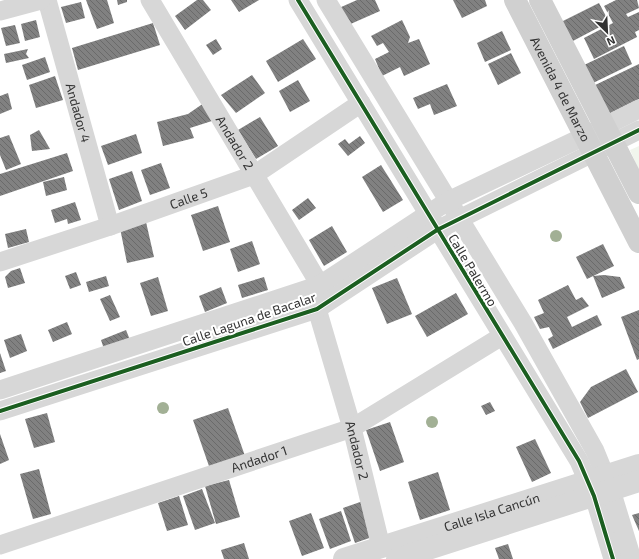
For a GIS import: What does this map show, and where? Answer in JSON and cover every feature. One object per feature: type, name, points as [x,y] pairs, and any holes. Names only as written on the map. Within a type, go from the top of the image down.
[{"type":"main road","name":"Avenida 4 de Marzo","points":[[515,0],[639,242]]},
{"type":"main road","name":"Avenida 4 de Marzo","points":[[540,0],[639,193]]},
{"type":"street","points":[[0,12],[41,0]]},
{"type":"street","name":"Andador 4","points":[[47,0],[110,226]]},
{"type":"street","name":"Andador 2","points":[[150,0],[320,285]]},
{"type":"street","name":"Calle Palermo","points":[[298,0],[579,462],[600,486],[632,559]]},
{"type":"street","name":"Calle Palermo","points":[[326,0],[523,323],[595,451],[612,559]]},
{"type":"street","name":"Calle 5","points":[[0,262],[110,226],[254,175],[361,103]]},
{"type":"street","points":[[589,145],[609,135],[639,109]]},
{"type":"street","points":[[609,135],[639,130]]},
{"type":"street","name":"Calle Laguna de Bacalar","points":[[0,390],[320,285],[448,201],[589,145]]},
{"type":"street","name":"Calle Laguna de Bacalar","points":[[0,411],[317,309],[437,230],[460,219],[589,145]]},
{"type":"street","points":[[317,309],[320,285]]},
{"type":"street","name":"Andador 2","points":[[317,309],[389,553]]},
{"type":"street","name":"Andador 1","points":[[0,545],[352,428],[502,336]]},
{"type":"street","name":"Calle Isla Cancún","points":[[600,486],[639,465]]},
{"type":"street","name":"Calle Isla Cancún","points":[[344,559],[389,553],[600,486],[639,481]]},
{"type":"shaded area","points":[[639,146],[639,170],[630,150]]},
{"type":"building","points":[[86,0],[107,0],[114,23],[97,29]]},
{"type":"building","points":[[117,0],[127,0],[127,2],[118,5]]},
{"type":"building","points":[[197,0],[203,0],[211,10],[185,30],[175,16]]},
{"type":"building","points":[[231,0],[259,0],[239,12]]},
{"type":"building","points":[[357,0],[375,0],[380,11],[346,26],[339,8]]},
{"type":"building","points":[[453,0],[485,0],[487,6],[462,18]]},
{"type":"building","points":[[616,0],[637,0],[639,8],[626,14],[628,17],[639,12],[639,30],[635,32],[637,37],[594,59],[584,38],[613,23],[604,6]]},
{"type":"building","points":[[81,2],[85,18],[66,23],[61,7]]},
{"type":"building","points":[[599,3],[609,22],[571,42],[561,22]]},
{"type":"building","points":[[36,20],[40,37],[25,41],[21,24]]},
{"type":"building","points":[[402,20],[410,37],[408,43],[419,39],[430,64],[404,76],[400,67],[382,76],[375,59],[389,52],[383,43],[377,46],[371,36]]},
{"type":"building","points":[[153,23],[160,45],[78,70],[72,48]]},
{"type":"building","points":[[15,25],[20,43],[6,46],[1,28]]},
{"type":"building","points":[[502,31],[511,50],[485,62],[477,43]]},
{"type":"building","points":[[216,39],[222,49],[213,55],[206,45]]},
{"type":"building","points":[[303,39],[316,59],[278,82],[266,61]]},
{"type":"building","points":[[624,46],[632,64],[591,84],[582,66]]},
{"type":"building","points":[[28,49],[26,54],[29,58],[6,63],[4,54]]},
{"type":"building","points":[[511,53],[521,73],[498,85],[488,64]]},
{"type":"building","points":[[45,57],[50,72],[27,80],[22,65]]},
{"type":"building","points":[[639,64],[639,99],[605,116],[591,87]]},
{"type":"building","points":[[252,75],[265,93],[236,113],[221,95]]},
{"type":"building","points":[[55,76],[63,100],[36,108],[29,85]]},
{"type":"building","points":[[298,80],[310,101],[290,112],[279,91]]},
{"type":"building","points":[[447,84],[457,106],[434,115],[430,104],[418,109],[413,98]]},
{"type":"building","points":[[8,93],[12,109],[0,114],[0,96]]},
{"type":"building","points":[[206,103],[215,120],[190,128],[194,138],[163,146],[157,122],[188,114]]},
{"type":"building","points":[[260,117],[278,146],[256,159],[238,130]]},
{"type":"building","points":[[39,130],[50,149],[32,151],[30,135]]},
{"type":"building","points":[[136,134],[142,153],[108,165],[101,146]]},
{"type":"building","points":[[9,135],[21,164],[6,170],[0,155],[0,138]]},
{"type":"building","points":[[360,136],[365,143],[348,156],[338,144],[345,139],[349,144]]},
{"type":"building","points":[[67,153],[73,171],[0,196],[0,174]]},
{"type":"building","points":[[161,163],[170,188],[150,195],[141,170]]},
{"type":"building","points":[[381,165],[403,200],[383,212],[362,177]]},
{"type":"building","points":[[132,171],[142,201],[119,210],[109,179]]},
{"type":"building","points":[[64,177],[67,190],[46,196],[43,182]]},
{"type":"building","points":[[308,198],[316,208],[299,220],[292,210]]},
{"type":"building","points":[[75,202],[81,220],[68,224],[67,219],[55,223],[51,210]]},
{"type":"building","points":[[218,206],[230,242],[203,251],[191,215]]},
{"type":"building","points":[[146,222],[154,257],[127,263],[120,228]]},
{"type":"building","points":[[332,226],[347,252],[324,266],[309,240]]},
{"type":"building","points":[[26,229],[29,242],[8,248],[5,234]]},
{"type":"building","points":[[252,241],[260,264],[238,272],[230,249]]},
{"type":"building","points":[[603,244],[614,266],[587,279],[576,257]]},
{"type":"building","points":[[20,268],[25,283],[8,288],[5,277],[11,271]]},
{"type":"building","points":[[76,272],[81,285],[70,289],[65,276]]},
{"type":"building","points":[[604,275],[620,277],[625,288],[602,298],[593,276]]},
{"type":"building","points":[[106,276],[109,286],[89,292],[86,282]]},
{"type":"building","points":[[158,277],[168,311],[151,316],[140,283]]},
{"type":"building","points":[[264,277],[268,290],[242,298],[238,285]]},
{"type":"building","points":[[397,278],[412,314],[387,324],[372,288]]},
{"type":"building","points":[[568,285],[576,300],[582,297],[589,306],[567,317],[572,327],[597,315],[602,325],[553,349],[548,339],[553,336],[549,327],[540,329],[534,317],[544,313],[538,300]]},
{"type":"building","points":[[221,287],[227,303],[205,312],[199,296]]},
{"type":"building","points":[[456,293],[468,314],[427,337],[415,316]]},
{"type":"building","points":[[110,295],[120,317],[110,321],[100,299]]},
{"type":"building","points":[[639,310],[639,359],[637,360],[621,317]]},
{"type":"building","points":[[67,322],[72,334],[53,342],[48,330]]},
{"type":"building","points":[[126,330],[130,340],[104,349],[101,340]]},
{"type":"building","points":[[21,334],[27,351],[10,358],[4,340]]},
{"type":"building","points":[[0,353],[6,371],[0,373]]},
{"type":"building","points":[[626,369],[638,392],[588,418],[580,402],[591,387]]},
{"type":"building","points":[[490,402],[495,411],[486,415],[481,406]]},
{"type":"building","points":[[228,408],[245,456],[210,469],[193,420]]},
{"type":"building","points":[[47,413],[55,442],[34,448],[25,419]]},
{"type":"building","points":[[390,422],[404,462],[380,471],[366,430]]},
{"type":"building","points":[[0,434],[9,460],[0,464]]},
{"type":"building","points":[[535,439],[551,473],[532,482],[516,447]]},
{"type":"building","points":[[39,469],[51,514],[33,519],[20,474]]},
{"type":"building","points":[[438,472],[450,510],[420,520],[408,482]]},
{"type":"building","points":[[229,480],[240,517],[216,524],[205,486]]},
{"type":"building","points":[[202,489],[215,523],[195,530],[183,496]]},
{"type":"building","points":[[179,496],[188,525],[167,531],[158,503]]},
{"type":"building","points":[[363,501],[375,536],[355,543],[343,508]]},
{"type":"building","points":[[341,511],[351,541],[330,549],[319,519]]},
{"type":"building","points":[[311,513],[324,548],[302,556],[289,521]]},
{"type":"building","points":[[639,513],[639,531],[632,515]]},
{"type":"building","points":[[244,543],[249,559],[224,559],[221,550]]},
{"type":"building","points":[[508,544],[513,559],[499,559],[495,548]]},
{"type":"cycle path","points":[[298,0],[579,461],[594,496],[613,559]]},
{"type":"cycle path","points":[[0,411],[317,309],[437,230],[639,130]]}]
